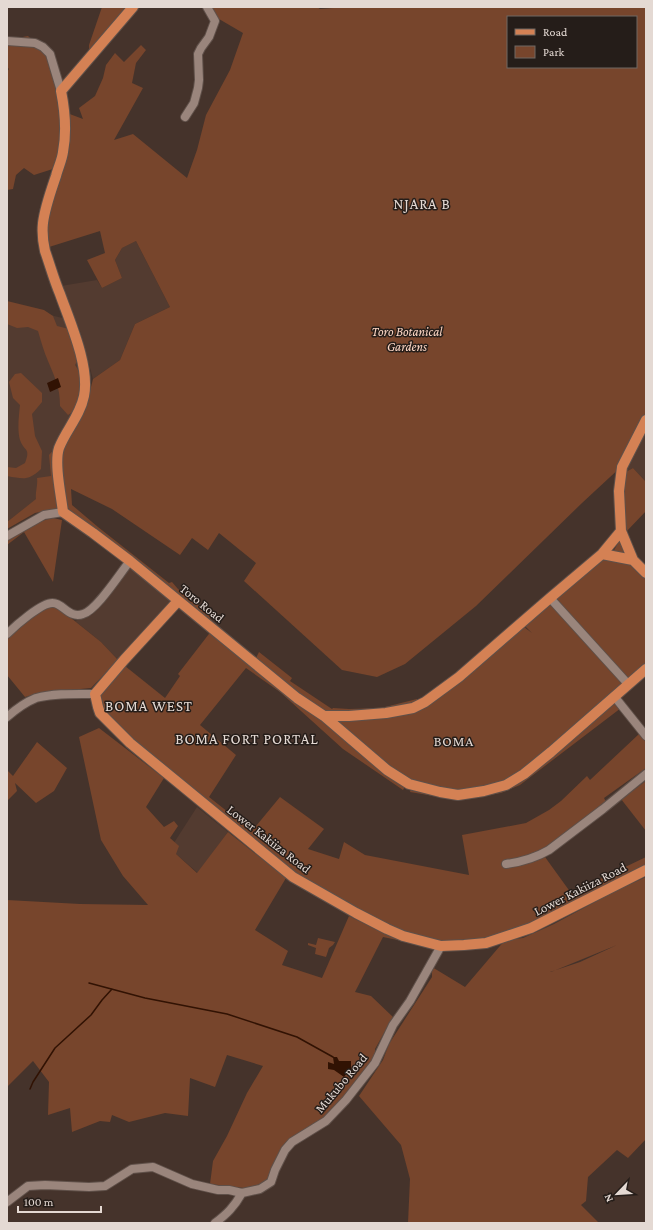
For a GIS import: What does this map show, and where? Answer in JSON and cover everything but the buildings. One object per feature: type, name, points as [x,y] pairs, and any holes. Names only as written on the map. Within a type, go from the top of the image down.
[{"type":"main road","points":[[63,512],[58,466],[59,450],[66,434],[77,416],[84,396],[85,376],[76,336],[45,251],[43,241],[43,223],[63,154],[65,142],[65,116],[61,91],[133,7]]},
{"type":"main road","points":[[646,420],[622,466],[619,491],[622,531],[633,560],[646,573]]},
{"type":"main road","name":"Toro Road","points":[[63,512],[93,532],[130,561],[297,698],[324,716],[387,770],[409,784],[458,795],[484,791],[506,785],[524,774],[551,752],[646,669]]},
{"type":"main road","points":[[324,716],[349,716],[386,713],[413,708],[425,702],[459,677],[602,554],[622,531]]},
{"type":"main road","points":[[602,554],[633,560]]},
{"type":"main road","points":[[95,694],[178,601]]},
{"type":"main road","name":"Lower Kakiiza Road","points":[[95,694],[100,713],[130,743],[293,877],[356,913],[403,936],[441,946],[486,943],[531,928],[646,870]]},
{"type":"street","points":[[185,118],[194,103],[200,80],[198,54],[209,37],[216,21],[207,7]]},
{"type":"street","points":[[7,40],[35,43],[44,47],[50,54],[61,91]]},
{"type":"street","points":[[7,536],[44,516],[63,512]]},
{"type":"street","points":[[7,634],[23,619],[39,608],[51,603],[55,603],[77,616],[88,612],[98,602],[130,561]]},
{"type":"street","points":[[550,598],[628,684]]},
{"type":"street","points":[[7,717],[21,706],[35,699],[67,694],[95,694]]},
{"type":"street","points":[[614,696],[646,736]]},
{"type":"street","points":[[506,864],[540,855],[549,850],[646,774]]},
{"type":"street","name":"Mukubo Road","points":[[242,1193],[260,1189],[271,1182],[285,1150],[292,1142],[326,1121],[346,1100],[375,1063],[393,1025],[410,1001],[441,946]]},
{"type":"street","points":[[7,1202],[28,1186],[105,1186],[132,1169],[153,1167],[192,1184],[211,1189],[229,1190],[242,1193],[236,1205],[215,1223]]},
{"type":"shaded area","points":[[136,241],[170,307],[135,324],[120,360],[93,379],[80,331],[61,286],[97,280],[102,288],[122,278],[115,260],[122,248]]},
{"type":"shaded area","points":[[7,304],[70,320],[85,376],[52,487],[7,522]]},
{"type":"shaded area","points":[[58,378],[61,387],[50,392],[47,383]]},
{"type":"shaded area","points":[[646,428],[646,482],[633,468],[624,473]]},
{"type":"shaded area","points":[[130,566],[172,599],[128,652],[118,660],[101,642],[75,621],[93,614]]},
{"type":"shaded area","points":[[197,807],[228,832],[198,873],[170,849]]},
{"type":"shaded area","points":[[333,1057],[337,1057],[339,1061],[351,1061],[351,1071],[344,1077],[334,1070],[328,1069],[328,1062],[334,1064]]},
{"type":"green space","points":[[102,7],[126,7],[89,51],[89,45]]},
{"type":"green space","name":"Toro Botanical Gardens","points":[[210,7],[317,7],[320,9],[347,7],[646,7],[646,419],[623,465],[476,606],[405,664],[377,677],[342,670],[244,581],[256,563],[219,533],[208,550],[192,538],[180,555],[112,509],[71,489],[72,505],[169,583],[172,582],[178,589],[212,616],[208,621],[76,518],[68,508],[66,500],[63,485],[61,452],[78,419],[85,411],[93,379],[120,360],[135,324],[170,307],[136,241],[122,248],[115,260],[122,278],[102,288],[87,260],[105,253],[100,231],[49,247],[47,218],[67,113],[83,119],[79,108],[95,96],[103,78],[106,65],[115,53],[124,62],[141,45],[146,50],[136,63],[132,83],[143,88],[114,140],[133,134],[187,178],[197,150],[206,115],[230,70],[243,33],[219,19]]},
{"type":"green space","points":[[28,36],[35,43],[43,47],[63,104],[59,167],[34,175],[24,168],[16,175],[13,189],[7,190],[7,72],[9,69],[7,67],[7,40]]},
{"type":"green space","points":[[7,301],[44,310],[53,316],[57,326],[69,329],[80,355],[75,365],[82,376],[77,409],[68,415],[60,406],[57,383],[45,354],[38,331],[28,327],[17,328],[7,324]]},
{"type":"green space","points":[[21,373],[42,393],[42,402],[32,414],[35,436],[42,451],[41,469],[33,476],[26,478],[7,476],[7,467],[16,468],[25,463],[27,458],[27,452],[19,436],[18,422],[20,405],[13,398],[9,382],[15,374]]},
{"type":"green space","points":[[55,448],[59,508],[35,513],[7,529],[7,522],[36,499],[37,478],[51,476],[49,455]]},
{"type":"green space","points":[[633,468],[646,482],[646,511],[626,532],[622,490],[624,473]]},
{"type":"green space","points":[[53,518],[62,520],[53,582],[24,532],[7,545],[7,538],[35,524]]},
{"type":"green space","points":[[621,538],[626,555],[613,552]]},
{"type":"green space","name":"BOMA","points":[[612,555],[632,562],[646,576],[646,665],[524,773],[483,789],[440,791],[390,771],[330,716],[413,708],[520,624],[532,633],[523,624],[597,560]]},
{"type":"green space","points":[[56,606],[101,642],[118,660],[91,688],[39,693],[25,697],[7,675],[7,638],[42,609]]},
{"type":"green space","points":[[212,630],[407,783],[403,790],[343,749],[280,692],[246,668],[200,725],[236,755],[209,797],[252,831],[280,797],[324,829],[308,849],[339,859],[344,842],[365,855],[469,875],[462,835],[526,823],[549,810],[561,801],[587,776],[590,780],[639,734],[646,742],[646,768],[604,798],[606,802],[575,825],[579,832],[545,857],[571,893],[646,857],[646,867],[511,932],[479,939],[442,943],[401,933],[290,871],[200,798],[104,713],[100,696],[125,666],[165,698],[180,676],[178,674]]},
{"type":"green space","points":[[259,652],[292,678],[290,681],[332,709],[381,708],[417,699],[418,704],[385,711],[332,712],[325,710],[312,703],[256,658]]},
{"type":"green space","points":[[615,700],[621,708],[520,785],[501,793],[458,800],[410,792],[412,786],[436,794],[507,786]]},
{"type":"green space","points":[[99,728],[164,778],[146,807],[164,827],[174,821],[178,826],[170,838],[179,846],[176,854],[197,873],[228,832],[286,878],[255,930],[288,951],[282,965],[322,978],[349,916],[386,934],[431,947],[383,937],[355,992],[371,996],[393,1017],[375,1049],[375,1058],[330,1115],[295,1136],[270,1178],[261,1184],[244,1188],[210,1184],[213,1161],[227,1136],[247,1093],[263,1066],[227,1055],[215,1087],[190,1078],[188,1116],[165,1113],[129,1122],[112,1115],[110,1122],[100,1121],[72,1132],[70,1108],[48,1115],[49,1082],[33,1061],[7,1087],[7,900],[80,904],[148,905],[123,876],[101,840],[79,737]]},
{"type":"green space","points":[[37,742],[67,768],[54,791],[36,803],[15,783],[17,791],[7,801],[7,770],[13,776]]},
{"type":"green space","points":[[646,781],[646,831],[621,799]]},
{"type":"green space","points":[[646,877],[646,1139],[628,1158],[617,1150],[588,1177],[586,1201],[581,1205],[599,1223],[408,1223],[410,1179],[401,1145],[359,1096],[383,1060],[389,1044],[432,977],[432,967],[465,987],[505,940],[523,938],[554,924],[617,890]],"holes":[[[617,945],[580,962],[555,970]]]},
{"type":"green space","points":[[318,938],[335,942],[329,948],[326,957],[315,954],[316,948],[308,945],[308,943],[316,945]]},
{"type":"waterway","points":[[89,983],[145,998],[227,1014],[297,1037],[333,1057]]},
{"type":"waterway","points":[[30,1089],[55,1048],[91,1015],[112,989]]},
{"type":"district","name":"NJARA B","points":[[422,204]]},
{"type":"district","name":"BOMA WEST","points":[[149,706]]},
{"type":"district","name":"BOMA FORT PORTAL","points":[[247,739]]},
{"type":"district","name":"BOMA","points":[[454,741]]}]
